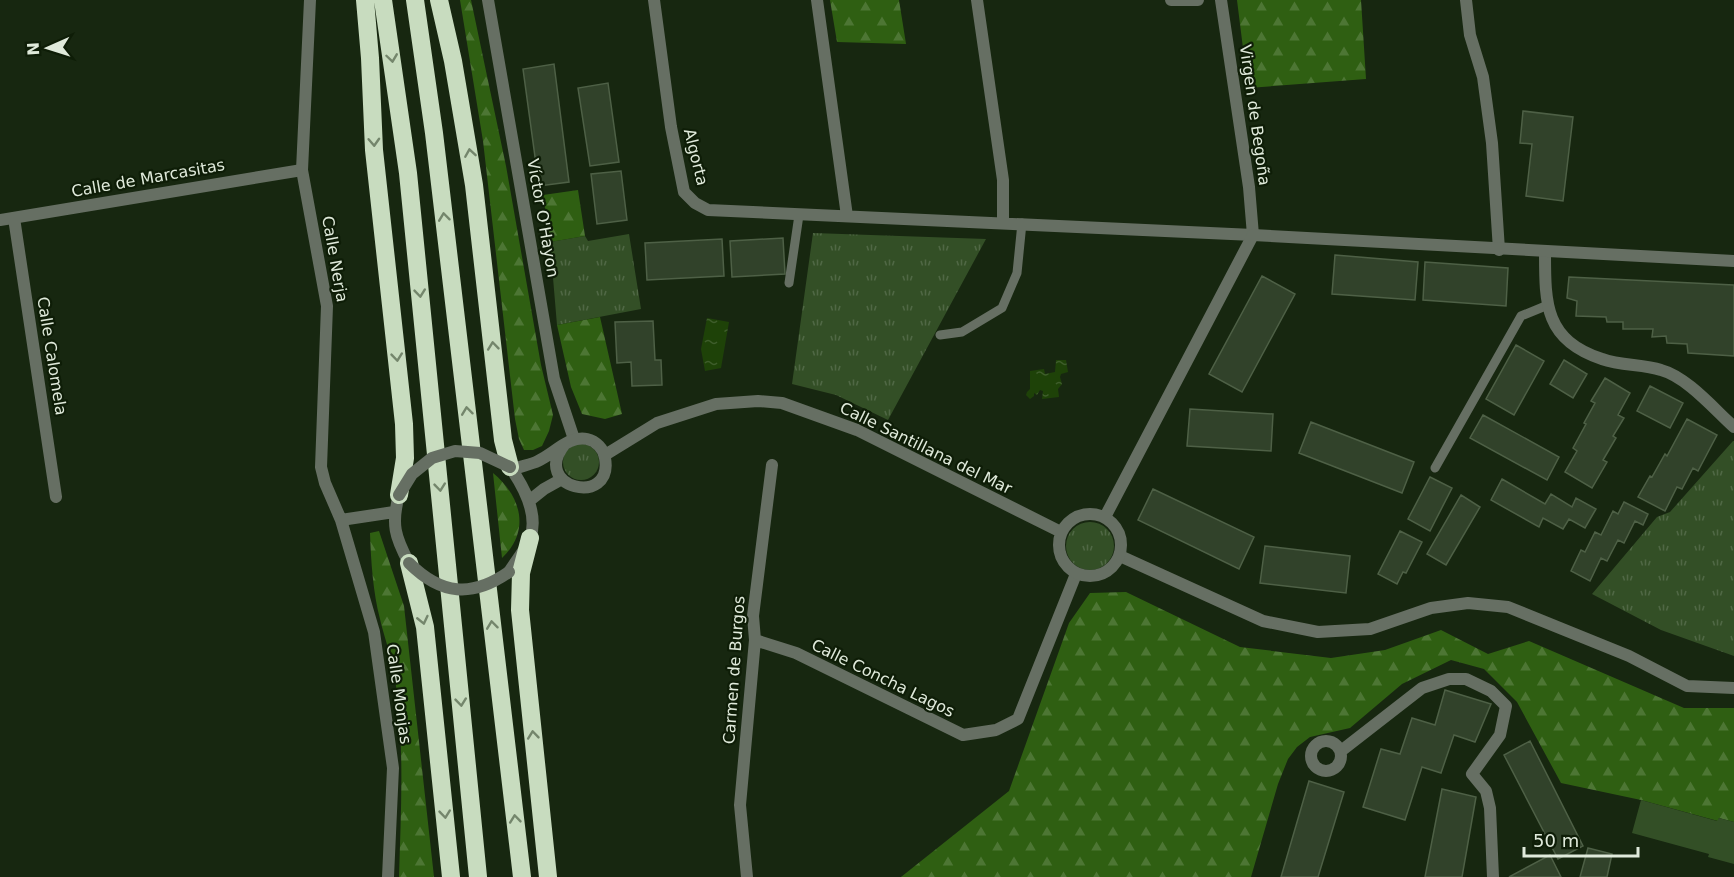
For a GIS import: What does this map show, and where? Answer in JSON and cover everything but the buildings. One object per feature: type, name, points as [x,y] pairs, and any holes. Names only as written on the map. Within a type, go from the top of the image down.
[{"type":"highway","points":[[365,0],[374,150],[404,424],[405,458],[397,503]]},
{"type":"highway","points":[[383,0],[408,173],[478,877]]},
{"type":"highway","points":[[415,0],[435,144],[522,877]]},
{"type":"highway","points":[[439,0],[468,143],[503,440],[511,468]]},
{"type":"highway","points":[[530,538],[521,573],[520,610],[548,877]]},
{"type":"highway","points":[[409,563],[425,627],[451,877]]},
{"type":"street","name":"Calle Nerja","points":[[310,0],[302,170],[327,306],[321,467],[325,483],[341,520]]},
{"type":"street","name":"Víctor O'Hayon","points":[[488,0],[554,379],[570,442]]},
{"type":"street","name":"Algorta","points":[[654,0],[671,127],[684,192],[708,210],[1003,222],[1734,261]]},
{"type":"street","points":[[817,0],[847,216]]},
{"type":"street","points":[[977,0],[1003,180],[1003,222]]},
{"type":"street","points":[[1171,0],[1198,0]]},
{"type":"street","name":"Virgen de Begoña","points":[[1221,0],[1249,187],[1253,235]]},
{"type":"street","points":[[1466,0],[1470,35],[1483,77],[1492,143],[1499,250]]},
{"type":"street","name":"Calle de Marcasitas","points":[[0,220],[302,170]]},
{"type":"street","name":"Calle Calomela","points":[[14,218],[56,498]]},
{"type":"street","points":[[1105,517],[1253,235]]},
{"type":"street","points":[[1545,252],[1548,305],[1552,320],[1561,335],[1585,351],[1603,359],[1662,370],[1674,376],[1687,384],[1734,427]]},
{"type":"street","name":"Calle Santillana del Mar","points":[[605,454],[657,423],[716,404],[758,401],[782,403],[857,430],[1061,532]]},
{"type":"street","points":[[511,468],[538,461],[570,442],[587,439],[598,444],[605,454],[606,466],[603,477],[594,485],[583,489],[571,486],[562,479],[557,471],[559,452],[570,442]]},
{"type":"street","points":[[456,452],[480,453],[511,468],[530,501],[532,520],[530,538],[509,572],[494,583],[476,589],[457,590],[439,585],[422,576],[409,563],[396,539],[397,503],[412,474],[432,459],[456,452]]},
{"type":"street","name":"Carmen de Burgos","points":[[747,877],[740,805],[755,640],[753,616],[772,465]]},
{"type":"street","points":[[530,501],[544,489],[562,479]]},
{"type":"street","points":[[341,520],[397,503]]},
{"type":"street","points":[[1088,513],[1105,517],[1116,527],[1122,541],[1120,555],[1110,570],[1094,577],[1076,574],[1064,563],[1059,548],[1061,532],[1072,519],[1088,513]]},
{"type":"street","name":"Calle Monjas","points":[[341,520],[374,632],[390,745],[393,768],[388,877]]},
{"type":"street","points":[[1120,555],[1263,621],[1317,632],[1370,630],[1431,608],[1468,603],[1508,607],[1629,656],[1687,686],[1734,688]]},
{"type":"street","name":"Calle Concha Lagos","points":[[755,640],[796,653],[963,735],[996,730],[1018,719],[1076,574]]},
{"type":"street","points":[[1341,751],[1422,688],[1449,679],[1466,679],[1491,691],[1506,706],[1500,735],[1472,774],[1486,791],[1490,808],[1493,877]]},
{"type":"lane","points":[[789,283],[804,215]]},
{"type":"lane","points":[[939,335],[962,332],[1002,308],[1017,273],[1022,223]]},
{"type":"lane","points":[[1435,468],[1521,316],[1548,305]]},
{"type":"green space","points":[[460,0],[471,0],[506,166],[541,365],[553,415],[542,446],[533,450],[524,450],[515,419],[483,141]]},
{"type":"green space","points":[[830,0],[899,0],[906,44],[837,42]]},
{"type":"green space","points":[[1237,0],[1361,0],[1366,79],[1248,88]]},
{"type":"green space","points":[[578,190],[585,236],[550,242],[543,195]]},
{"type":"green space","points":[[813,233],[986,239],[888,420],[836,395],[792,384]]},
{"type":"green space","points":[[629,234],[641,309],[557,325],[550,242],[585,236],[588,241]]},
{"type":"green space","points":[[600,317],[622,414],[605,419],[582,414],[571,387],[557,325]]},
{"type":"green space","points":[[1733,441],[1734,656],[1661,630],[1592,594],[1657,517],[1670,512]]},
{"type":"green space","points":[[581,444],[594,449],[599,462],[594,475],[581,480],[568,475],[563,462],[568,449]]},
{"type":"green space","points":[[493,473],[510,492],[519,514],[517,537],[502,558]]},
{"type":"green space","points":[[1085,522],[1095,522],[1107,529],[1114,541],[1114,551],[1107,563],[1095,570],[1085,570],[1070,559],[1066,551],[1066,541],[1077,526]]},
{"type":"green space","points":[[379,531],[404,606],[434,877],[399,877],[400,723],[394,672],[378,609],[373,577],[370,533]]},
{"type":"green space","points":[[1126,592],[1240,647],[1331,658],[1385,650],[1441,630],[1488,654],[1529,641],[1684,708],[1734,708],[1734,822],[1719,818],[1718,821],[1641,800],[1561,783],[1517,702],[1484,669],[1451,660],[1402,684],[1350,728],[1310,737],[1297,747],[1288,759],[1278,784],[1251,877],[901,877],[1009,791],[1069,623],[1090,593]]},
{"type":"green space","points":[[1641,800],[1717,821],[1719,818],[1734,822],[1734,864],[1708,857],[1709,854],[1632,833]]},
{"type":"water","points":[[707,318],[729,322],[721,368],[705,371],[701,349]]},
{"type":"water","points":[[1056,360],[1066,360],[1068,372],[1061,374],[1062,384],[1058,389],[1059,397],[1042,399],[1043,391],[1040,390],[1030,399],[1026,395],[1030,389],[1030,371],[1044,369],[1045,374],[1055,372]]}]
